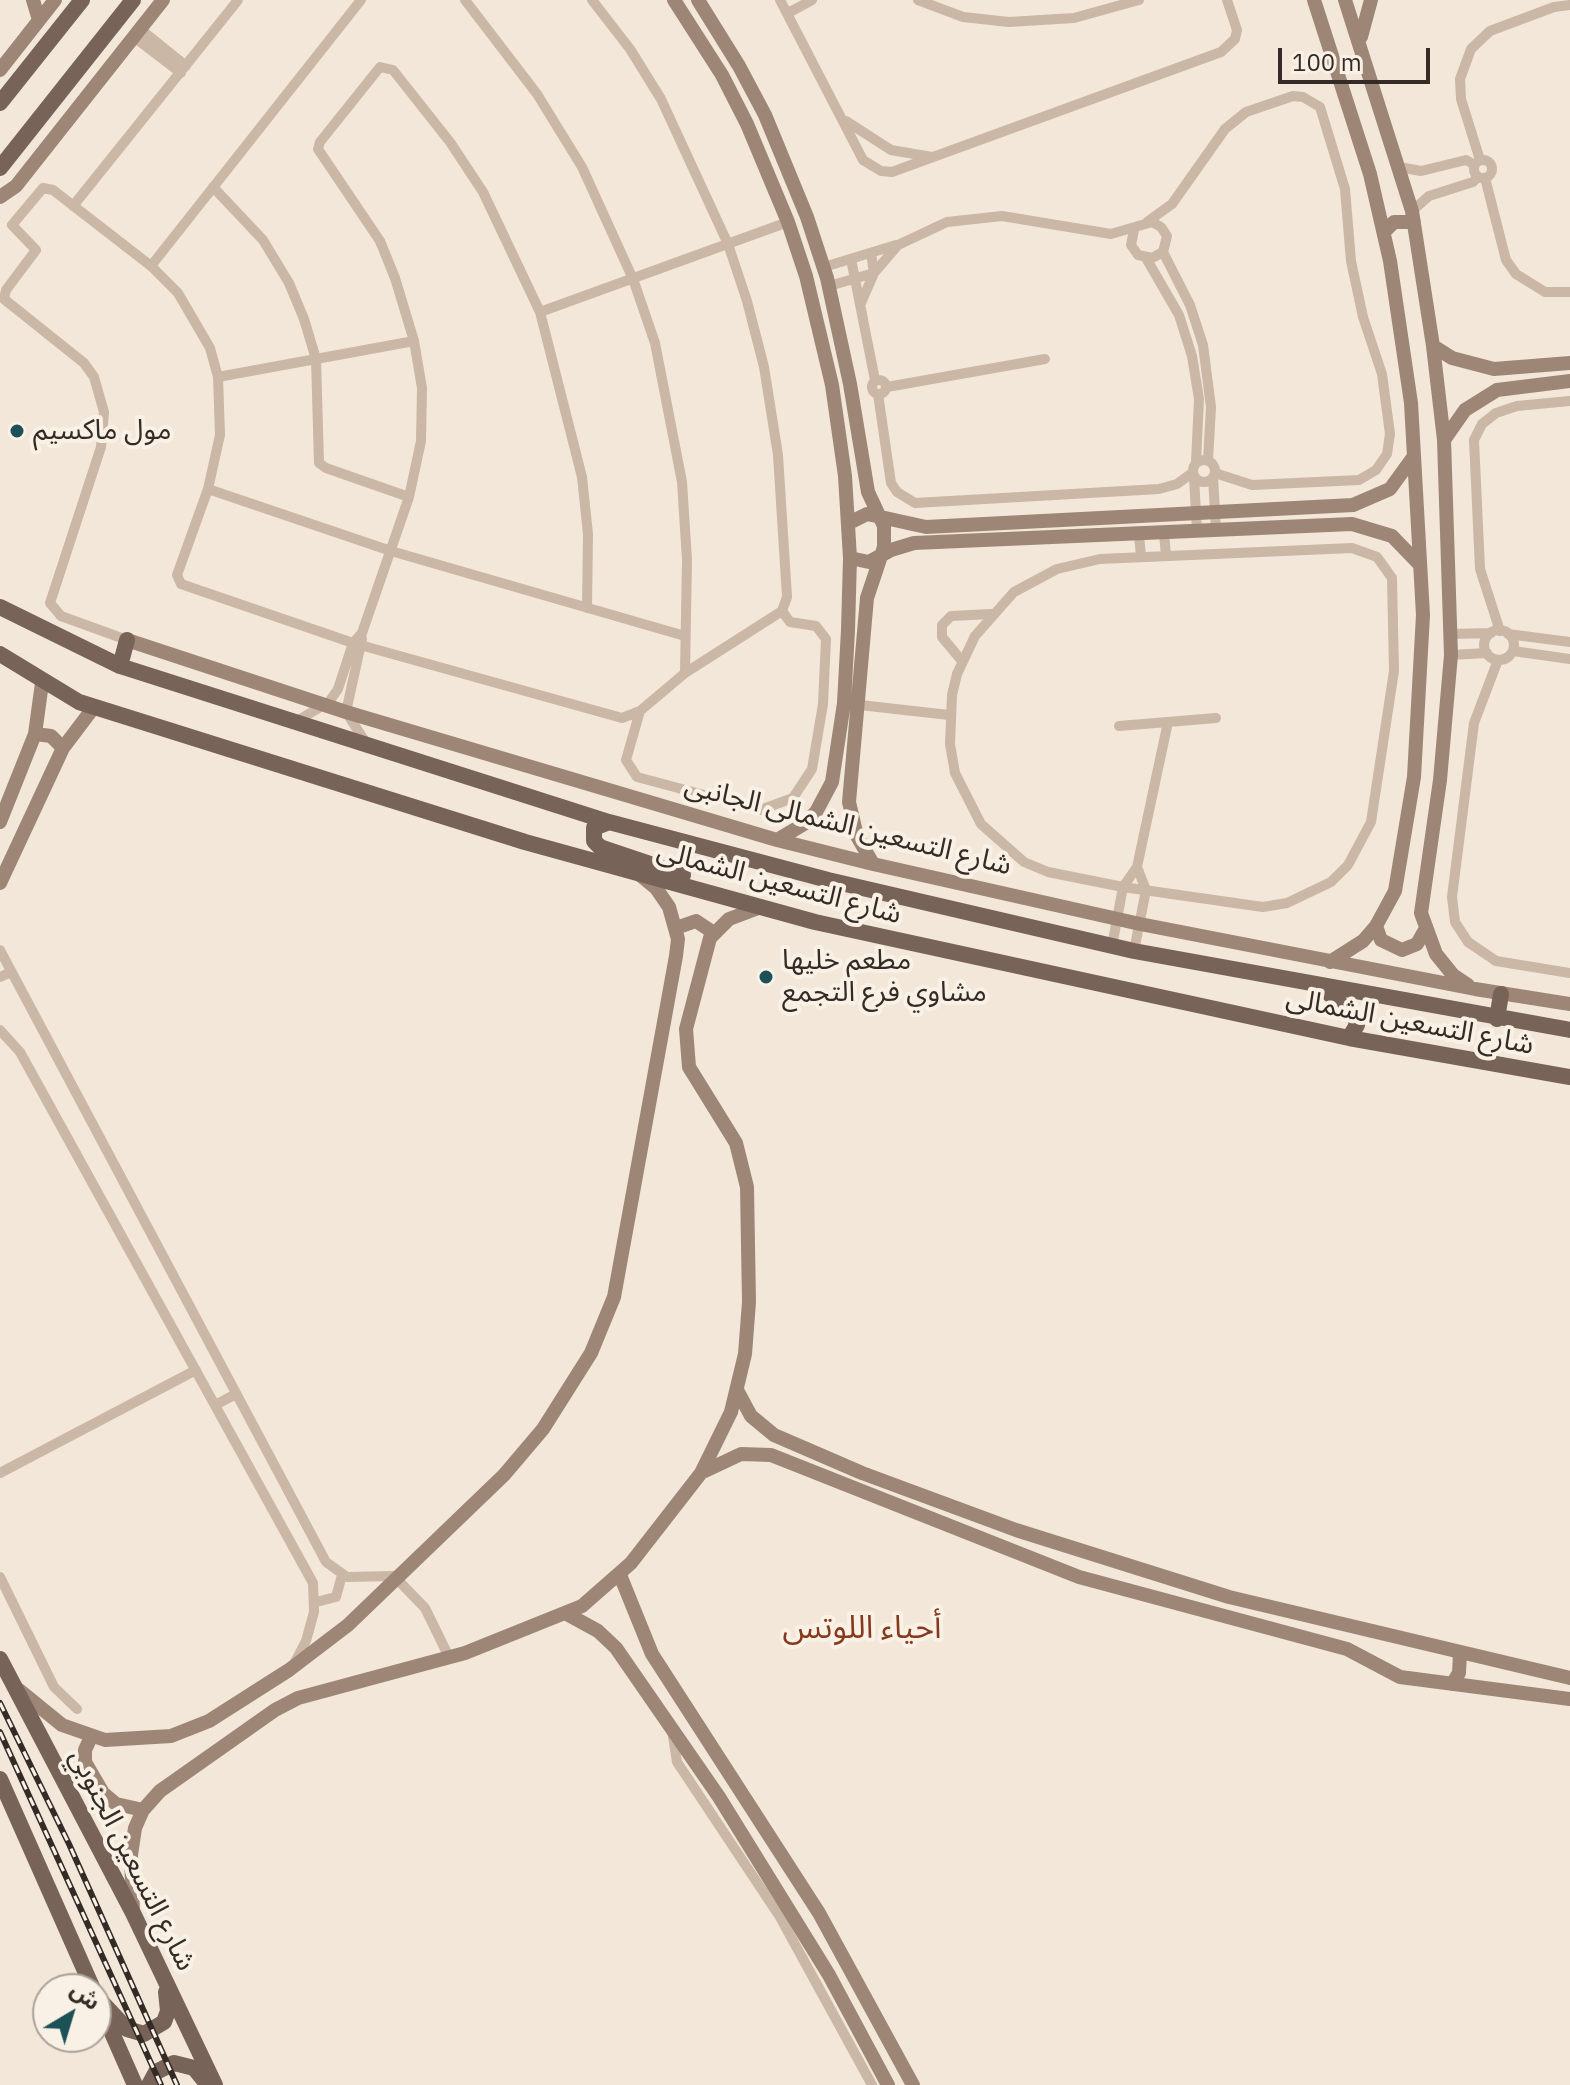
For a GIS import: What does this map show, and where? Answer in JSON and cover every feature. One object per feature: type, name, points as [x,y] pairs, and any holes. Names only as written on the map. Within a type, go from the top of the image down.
[{"type":"main road","points":[[0,103],[82,0]]},
{"type":"main road","points":[[0,168],[133,0]]},
{"type":"main road","name":"شارع التسعين الشمالى","points":[[0,607],[120,666],[609,822],[828,880],[1134,951],[1570,1030]]},
{"type":"main road","points":[[120,666],[127,640]]},
{"type":"main road","name":"شارع التسعين الشمالى","points":[[0,654],[42,683],[94,707],[525,842],[761,907],[984,960],[1349,1038],[1570,1077]]},
{"type":"main road","points":[[609,822],[594,828],[594,841],[600,847],[681,875],[700,890]]},
{"type":"main road","points":[[1319,986],[1355,1017],[1357,1025],[1349,1038]]},
{"type":"main road","points":[[1497,1019],[1501,994]]},
{"type":"main road","name":"شارع التسعين الجنوبي","points":[[0,1659],[133,1913],[215,2085]]},
{"type":"main road","points":[[0,1779],[86,1973]]},
{"type":"main road","points":[[112,2013],[127,2029],[144,2034],[155,2031],[166,2017],[166,1986]]},
{"type":"main road","points":[[112,2033],[135,2085]]},
{"type":"main road","points":[[149,2085],[161,2067],[174,2063],[194,2068],[208,2085]]},
{"type":"street","points":[[33,0],[39,20]]},
{"type":"street","points":[[0,70],[55,0]]},
{"type":"street","points":[[0,197],[16,186],[163,0]]},
{"type":"street","points":[[73,206],[238,0]]},
{"type":"street","points":[[151,266],[361,0]]},
{"type":"street","points":[[465,0],[563,133],[605,211],[655,343],[678,455],[687,560],[685,673]]},
{"type":"street","points":[[127,640],[61,616],[50,603],[101,447],[104,412],[94,377],[84,363],[8,304],[4,296],[36,250],[13,224],[43,188],[53,190],[151,266],[178,293],[197,321],[218,377],[220,435],[208,489],[177,575],[179,583],[358,644],[613,718],[640,711],[685,673],[782,611],[787,597],[778,455],[764,367],[728,244],[661,99],[630,49],[592,0]]},
{"type":"street","points":[[674,0],[722,75],[747,124],[788,222],[806,276],[832,385],[849,523],[844,703],[832,782],[816,812],[804,824],[777,840]]},
{"type":"street","points":[[698,0],[739,66],[783,154],[824,267],[850,384],[868,492],[886,536],[867,598],[860,705],[850,785],[851,819],[873,864]]},
{"type":"street","points":[[780,0],[863,160],[881,171],[903,170],[1221,52],[1229,47],[1237,30],[1227,0]]},
{"type":"street","points":[[788,13],[812,0]]},
{"type":"street","points":[[918,0],[963,17],[1009,22],[1074,18],[1139,0]]},
{"type":"street","points":[[1314,0],[1370,174],[1384,232],[1411,403],[1423,615],[1414,777],[1395,891],[1376,926],[1363,941],[1330,962]]},
{"type":"street","points":[[1345,0],[1361,41],[1413,217],[1433,346],[1444,440],[1450,662],[1440,780],[1421,895],[1425,930],[1436,954],[1453,975],[1475,989]]},
{"type":"street","points":[[1361,41],[1361,27],[1371,0]]},
{"type":"street","points":[[1570,5],[1554,7],[1490,31],[1471,49],[1460,79],[1461,99],[1477,163],[1506,260],[1516,274],[1545,292],[1570,292]]},
{"type":"street","points":[[137,33],[184,70]]},
{"type":"street","points":[[295,722],[324,705],[338,689],[358,644],[391,551],[409,497],[421,441],[422,388],[414,341],[380,241],[318,149],[328,131],[377,69],[384,66],[393,70],[441,130],[483,192],[540,312],[582,477],[588,534],[587,608]]},
{"type":"street","points":[[824,267],[898,245],[947,222],[983,216],[1100,233],[1134,230],[1172,204],[1235,120],[1283,97],[1312,101],[1325,115],[1345,189],[1354,275],[1363,317],[1382,374],[1390,444],[1383,463],[1359,480],[1252,485],[1214,475]]},
{"type":"street","points":[[839,115],[864,135],[891,150],[938,157]]},
{"type":"street","points":[[1384,232],[1399,220],[1413,217],[1429,196],[1473,182],[1491,167],[1466,160],[1421,171],[1399,167]]},
{"type":"street","points":[[1370,174],[1386,178],[1399,167]]},
{"type":"street","points":[[213,187],[263,240],[289,283],[316,359],[319,463],[409,497]]},
{"type":"street","points":[[1164,231],[1172,204]]},
{"type":"street","points":[[540,312],[788,222]]},
{"type":"street","points":[[1146,258],[1163,252],[1167,242],[1164,231],[1157,224],[1147,222]]},
{"type":"street","points":[[1133,250],[1131,240],[1134,230]]},
{"type":"street","points":[[1100,233],[1146,258],[1169,295],[1192,356],[1199,399],[1194,471],[1197,531]]},
{"type":"street","points":[[861,303],[874,273],[898,245]]},
{"type":"street","points":[[1163,252],[1190,305],[1203,345],[1211,407],[1208,461],[1214,475],[1216,530]]},
{"type":"street","points":[[871,253],[874,273]]},
{"type":"street","points":[[851,259],[875,380],[872,388],[882,390],[1045,359]]},
{"type":"street","points":[[829,286],[874,273]]},
{"type":"street","points":[[218,377],[414,341]]},
{"type":"street","points":[[1433,346],[1472,366],[1494,369],[1570,363]]},
{"type":"street","points":[[1494,369],[1497,390]]},
{"type":"street","points":[[1444,440],[1465,410],[1497,390],[1570,381]]},
{"type":"street","points":[[882,390],[891,483],[897,492],[915,503],[1159,489],[1177,484],[1208,461]]},
{"type":"street","points":[[1513,651],[1500,632],[1480,569],[1474,440],[1482,424],[1496,413],[1517,406],[1570,401]]},
{"type":"street","points":[[849,523],[860,516],[880,516],[902,524],[926,527],[1353,505],[1390,489],[1414,456]]},
{"type":"street","points":[[1194,471],[1204,483],[1214,475]]},
{"type":"street","points":[[208,489],[391,551],[685,636]]},
{"type":"street","points":[[850,558],[862,563],[914,543],[1352,524],[1373,527],[1400,542],[1420,566]]},
{"type":"street","points":[[1164,534],[1166,555]]},
{"type":"street","points":[[1139,535],[1141,556]]},
{"type":"street","points":[[1352,548],[1365,550],[1386,566],[1392,578],[1394,671],[1371,822],[1355,855],[1331,882],[1287,903],[1263,907],[1123,887],[1048,872],[1024,862],[1001,845],[981,824],[955,773],[949,715],[962,661],[991,614],[1014,592],[1057,569],[1100,559],[1166,555],[1352,548]]},
{"type":"street","points":[[1423,615],[1436,608],[1450,615]]},
{"type":"street","points":[[640,711],[626,760],[637,777],[760,810],[793,798],[812,769],[823,704],[826,639],[816,626],[790,622],[782,611]]},
{"type":"street","points":[[962,661],[942,637],[942,625],[951,616],[991,614]]},
{"type":"street","points":[[1498,660],[1487,653],[1484,645],[1500,632]]},
{"type":"street","points":[[1450,634],[1500,632],[1570,642]]},
{"type":"street","name":"شارع التسعين الشمالى الجانبى","points":[[127,640],[346,712],[777,840],[1140,924],[1501,994],[1570,1004]]},
{"type":"street","points":[[358,644],[346,712],[368,746]]},
{"type":"street","points":[[1570,659],[1513,651],[1498,660],[1474,723],[1452,897],[1455,922],[1468,942],[1496,961],[1570,973]]},
{"type":"street","points":[[1421,672],[1436,675],[1450,662],[1487,653]]},
{"type":"street","points":[[0,822],[35,734],[42,683]]},
{"type":"street","points":[[860,705],[949,715]]},
{"type":"street","points":[[0,883],[63,748],[94,707]]},
{"type":"street","points":[[1119,726],[1216,718]]},
{"type":"street","points":[[1112,946],[1123,887],[1137,867],[1168,722]]},
{"type":"street","points":[[35,734],[51,736],[63,748]]},
{"type":"street","points":[[832,782],[850,785]]},
{"type":"street","points":[[1134,951],[1146,890],[1137,867]]},
{"type":"street","points":[[14,1686],[52,1719],[91,1737],[138,1740],[188,1730],[219,1715],[289,1670],[348,1625],[525,1453],[576,1379],[603,1325],[617,1282],[676,956],[676,928],[663,897],[639,873]]},
{"type":"street","points":[[133,1913],[132,1845],[143,1810],[160,1791],[286,1704],[329,1688],[449,1657],[567,1614],[620,1575],[701,1473],[724,1429],[737,1390],[748,1334],[747,1187],[736,1143],[692,1076],[685,1049],[686,1029],[704,951],[714,933],[729,919],[761,907]]},
{"type":"street","points":[[676,928],[696,921],[714,933]]},
{"type":"street","points":[[1376,926],[1381,940],[1402,950],[1417,944],[1425,930]]},
{"type":"street","points":[[0,950],[326,1562],[342,1575],[359,1578],[385,1574],[397,1579],[425,1608],[449,1657]]},
{"type":"street","points":[[0,977],[11,972]]},
{"type":"street","points":[[0,1030],[20,1052],[310,1577],[316,1602],[306,1641],[289,1670]]},
{"type":"street","points":[[0,1473],[196,1370]]},
{"type":"street","points":[[737,1390],[751,1416],[774,1435],[900,1487],[1135,1568],[1390,1637],[1570,1678]]},
{"type":"street","points":[[215,1405],[236,1394]]},
{"type":"street","points":[[701,1473],[727,1457],[771,1455],[1079,1577],[1335,1646],[1413,1681],[1570,1699]]},
{"type":"street","points":[[316,1602],[336,1597],[342,1575]]},
{"type":"street","points":[[620,1575],[652,1654],[819,1913],[913,2085]]},
{"type":"street","points":[[0,1577],[54,1687],[77,1709]]},
{"type":"street","points":[[567,1614],[598,1631],[616,1648],[672,1728],[774,1883],[888,2085]]},
{"type":"street","points":[[1369,1659],[1373,1647],[1390,1637]]},
{"type":"street","points":[[1452,1684],[1461,1666],[1460,1653]]},
{"type":"street","points":[[672,1728],[677,1762],[780,1917],[872,2085]]},
{"type":"street","points":[[91,1737],[85,1750],[85,1762],[103,1793],[116,1804],[143,1810]]},
{"type":"railway","points":[[0,1703],[69,1844],[177,2085]]},
{"type":"railway","points":[[0,1732],[161,2085]]},
{"type":"place","name":"مول ماكسيم","points":[[17,431]]},
{"type":"place","name":"مطعم خليها مشاوي فرع التجمع","points":[[766,977]]},
{"type":"district","name":"أحياء اللوتس","points":[[862,1629]]}]
